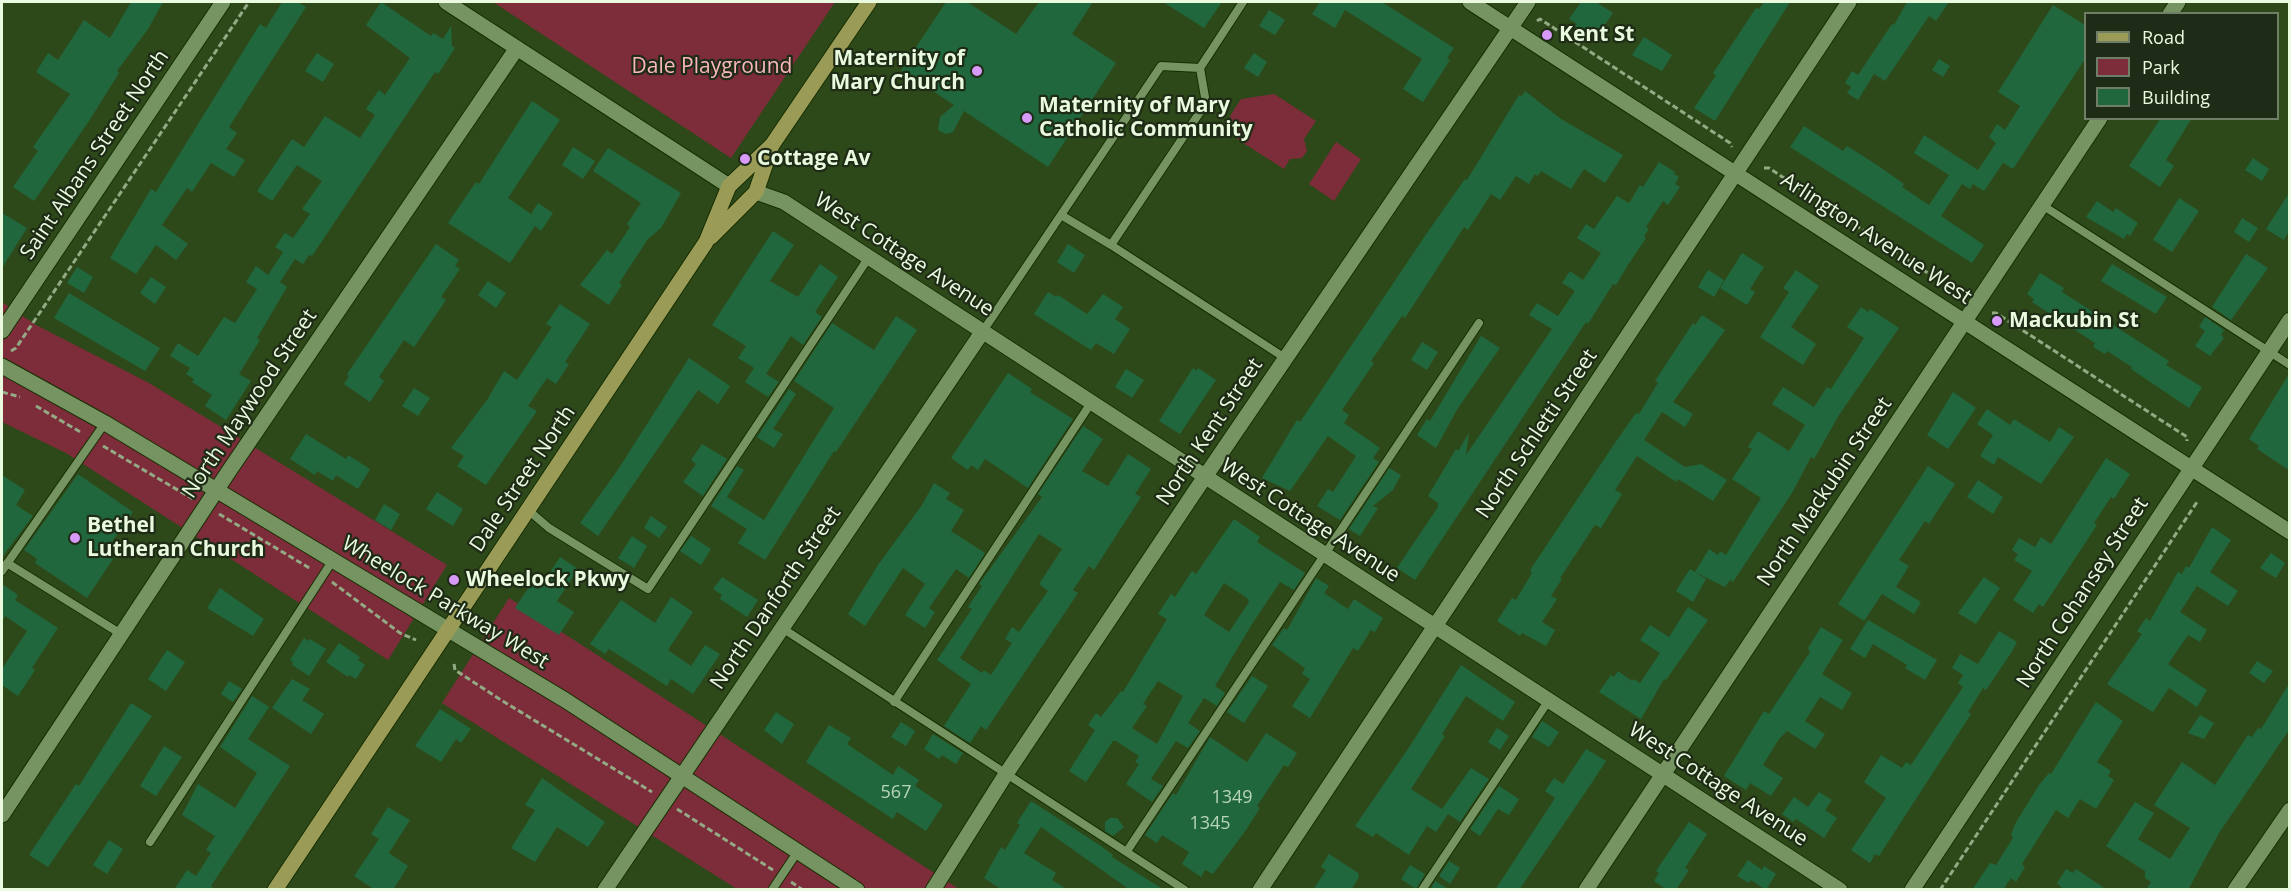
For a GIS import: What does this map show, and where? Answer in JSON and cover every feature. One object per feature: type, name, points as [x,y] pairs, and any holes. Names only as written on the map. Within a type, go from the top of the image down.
[{"type":"main road","name":"Dale Street North","points":[[275,890],[706,242],[729,186],[772,145],[869,2]]},
{"type":"main road","name":"Dale Street North","points":[[706,242],[756,192],[772,145]]},
{"type":"street","name":"Saint Albans Street North","points":[[2,331],[223,2]]},
{"type":"street","points":[[446,2],[729,186]]},
{"type":"street","name":"Arlington Avenue West","points":[[1470,2],[2289,532]]},
{"type":"street","name":"North Kent Street","points":[[933,890],[1006,774],[1204,478],[1528,2]]},
{"type":"street","name":"North Schletti Street","points":[[1260,890],[1849,2]]},
{"type":"street","name":"North Maywood Street","points":[[2,815],[217,490],[517,48]]},
{"type":"street","name":"North Mackubin Street","points":[[1586,890],[2099,120]]},
{"type":"street","name":"West Cottage Avenue","points":[[756,192],[766,198],[784,202],[1322,555],[1840,890]]},
{"type":"street","name":"North Cohansey Street","points":[[1912,890],[2289,320]]},
{"type":"street","name":"North Danforth Street","points":[[604,890],[983,331]]},
{"type":"street","name":"Wheelock Parkway West","points":[[2,366],[105,423],[565,700],[857,890]]},
{"type":"street","points":[[2235,890],[2289,810]]},
{"type":"lane","points":[[1111,245],[1206,104],[1200,68],[1243,2]]},
{"type":"lane","points":[[983,331],[1161,66],[1200,68]]},
{"type":"lane","points":[[2042,205],[2289,364]]},
{"type":"lane","points":[[1061,215],[1285,358]]},
{"type":"lane","points":[[528,510],[549,528],[648,590],[868,257]]},
{"type":"lane","points":[[1128,851],[1322,555],[1479,323]]},
{"type":"lane","points":[[894,702],[1091,403]]},
{"type":"lane","points":[[2,571],[105,423]]},
{"type":"lane","points":[[150,842],[333,560]]},
{"type":"lane","points":[[7,563],[121,634]]},
{"type":"lane","points":[[782,628],[1185,890]]},
{"type":"lane","points":[[1422,890],[1549,700]]},
{"type":"lane","points":[[772,890],[798,851]]},
{"type":"path","points":[[11,351],[23,338],[249,2]]},
{"type":"path","points":[[1538,21],[1540,20],[1580,45],[1730,143],[1732,147]]},
{"type":"path","points":[[1764,168],[1769,168],[1961,295]]},
{"type":"path","points":[[1992,313],[1996,313],[2187,437],[2187,441]]},
{"type":"path","points":[[1940,890],[2197,502]]},
{"type":"path","points":[[454,663],[455,670],[501,700],[803,890]]},
{"type":"green space","name":"Dale Playground","points":[[493,2],[835,2],[731,158]]},
{"type":"green space","points":[[1274,94],[1316,121],[1304,139],[1307,151],[1302,158],[1290,159],[1284,169],[1237,139],[1230,116],[1241,99]]},
{"type":"green space","points":[[1336,142],[1361,159],[1334,201],[1309,184]]},
{"type":"green space","points":[[2,302],[36,325],[149,383],[447,565],[388,660],[66,453],[2,422]]},
{"type":"green space","points":[[509,598],[959,889],[737,889],[442,703]]},
{"type":"building","points":[[131,2],[163,2],[148,29],[117,71],[119,73],[89,121],[34,201],[13,187],[38,151],[33,147],[70,94],[36,72],[48,53],[58,60],[84,20],[110,38]]},
{"type":"building","points":[[282,2],[298,2],[306,7],[229,127],[237,133],[226,149],[245,160],[234,177],[211,163],[192,192],[187,188],[162,225],[188,244],[176,260],[156,245],[136,274],[110,258],[151,189],[156,192],[260,24],[266,28]]},
{"type":"building","points":[[381,2],[431,36],[433,33],[443,39],[451,26],[452,46],[455,48],[438,74],[435,72],[312,256],[309,255],[303,264],[295,259],[280,282],[287,287],[257,338],[260,340],[239,374],[251,381],[226,420],[205,406],[212,395],[192,382],[194,379],[186,374],[190,368],[170,356],[178,343],[198,356],[224,317],[235,323],[257,289],[246,282],[256,266],[268,275],[283,252],[275,247],[285,233],[293,238],[310,214],[302,209],[322,181],[297,165],[272,201],[257,191],[292,139],[304,147],[325,116],[360,138],[375,115],[366,109],[379,90],[385,95],[410,58],[366,25]]},
{"type":"building","name":"Maternity of Mary Catholic Community","points":[[946,2],[967,2],[1016,34],[1039,2],[1093,2],[1072,34],[1116,63],[1048,167],[964,111],[953,132],[946,134],[938,130],[940,117],[954,105],[901,70]]},
{"type":"building","points":[[1163,2],[1222,2],[1204,28]]},
{"type":"building","points":[[1320,2],[1382,2],[1454,48],[1447,58],[1450,60],[1423,102],[1403,89],[1422,59],[1345,10],[1335,28],[1312,14]]},
{"type":"building","points":[[1581,2],[1596,2],[1613,13],[1595,39],[1575,26],[1577,24],[1569,19]]},
{"type":"building","points":[[1764,2],[1790,2],[1715,121],[1694,108],[1716,75],[1713,73],[1756,8],[1759,9]]},
{"type":"building","points":[[1907,2],[1949,2],[1936,21],[1929,16],[1885,81],[1874,74],[1858,100],[1847,93],[1851,87],[1845,83],[1852,71],[1858,75],[1892,24],[1894,25]]},
{"type":"building","points":[[2053,5],[2084,24],[2084,61],[2013,169],[2003,163],[1984,191],[1973,184],[1970,189],[1962,184],[1941,216],[1984,245],[1972,263],[1790,147],[1804,126],[1843,151],[1847,146],[1904,184],[1902,187],[1929,205],[1949,175],[1914,153],[1924,135],[1978,170],[1996,143],[1989,137],[1997,124],[2005,130],[2020,106],[1998,92]]},
{"type":"building","points":[[1269,10],[1285,20],[1275,35],[1259,26]]},
{"type":"building","points":[[1644,37],[1672,55],[1662,71],[1632,55]]},
{"type":"building","points":[[317,53],[334,64],[323,82],[305,71]]},
{"type":"building","points":[[1254,53],[1267,62],[1258,77],[1244,68]]},
{"type":"building","points":[[1939,59],[1950,66],[1943,77],[1932,70]]},
{"type":"building","points":[[1525,91],[1561,119],[1623,155],[1605,183],[1584,169],[1571,189],[1541,171],[1538,176],[1535,174],[1529,184],[1516,176],[1500,200],[1491,194],[1468,230],[1464,227],[1405,318],[1402,316],[1371,361],[1374,363],[1342,410],[1349,415],[1344,423],[1380,448],[1373,458],[1379,462],[1340,520],[1317,506],[1328,489],[1333,492],[1356,456],[1328,436],[1290,491],[1262,478],[1297,420],[1300,422],[1427,233],[1465,179],[1467,180],[1519,95],[1522,96]]},
{"type":"building","points":[[532,101],[560,120],[508,198],[531,214],[538,203],[553,213],[541,231],[535,226],[510,263],[448,223],[476,182],[479,184]]},
{"type":"building","points":[[2160,120],[2191,120],[2166,160],[2174,166],[2160,187],[2129,166]]},
{"type":"building","points":[[573,147],[595,161],[583,179],[562,165]]},
{"type":"building","points":[[608,148],[681,193],[661,228],[648,239],[619,283],[622,285],[609,305],[580,285],[607,250],[612,254],[630,227],[627,224],[641,203],[593,171]]},
{"type":"building","points":[[2253,158],[2269,169],[2262,181],[2245,170]]},
{"type":"building","points":[[1659,162],[1675,172],[1674,174],[1679,177],[1675,184],[1680,187],[1668,205],[1663,201],[1646,227],[1649,229],[1644,236],[1646,238],[1616,285],[1613,284],[1588,324],[1586,322],[1415,580],[1397,568],[1438,507],[1438,503],[1428,496],[1456,449],[1458,451],[1469,433],[1466,455],[1552,329],[1529,315],[1537,303],[1558,316],[1575,291],[1562,283],[1570,271],[1583,280],[1601,253],[1577,238],[1586,224],[1594,229],[1617,196],[1629,203],[1640,185],[1643,187]]},
{"type":"building","points":[[2289,193],[2289,231],[2284,240],[2266,229]]},
{"type":"building","points":[[2179,198],[2199,211],[2172,252],[2153,240]]},
{"type":"building","points":[[2097,201],[2113,212],[2116,208],[2138,223],[2130,236],[2127,234],[2124,239],[2086,217]]},
{"type":"building","points":[[2,213],[27,228],[2,268]]},
{"type":"building","points":[[2242,218],[2258,228],[2249,242],[2234,232]]},
{"type":"building","points":[[773,231],[794,245],[770,281],[798,297],[820,264],[838,277],[815,312],[822,317],[803,345],[791,336],[766,374],[779,382],[768,397],[745,382],[754,368],[738,358],[746,346],[712,325]]},
{"type":"building","points":[[436,244],[459,260],[455,266],[460,269],[441,297],[446,300],[414,347],[404,340],[379,377],[384,381],[370,402],[344,384],[349,376],[347,374]]},
{"type":"building","points":[[1068,244],[1085,255],[1074,273],[1057,262]]},
{"type":"building","points":[[1742,253],[1764,267],[1750,289],[1755,292],[1747,305],[1720,288]]},
{"type":"building","points":[[2246,254],[2268,268],[2231,320],[2212,307]]},
{"type":"building","points":[[2112,264],[2167,297],[2156,314],[2101,281]]},
{"type":"building","points":[[77,267],[93,277],[84,293],[67,283]]},
{"type":"building","points":[[1708,270],[1724,280],[1714,297],[1698,287]]},
{"type":"building","points":[[1796,270],[1819,286],[1791,327],[1816,344],[1803,365],[1760,337],[1789,292],[1783,288]]},
{"type":"building","points":[[2040,273],[2064,288],[2062,292],[2169,361],[2166,365],[2202,387],[2189,408],[2107,351],[2105,354],[2093,347],[2095,343],[2032,302],[2034,299],[2027,294]]},
{"type":"building","points":[[151,277],[166,287],[155,304],[140,293]]},
{"type":"building","points":[[488,281],[506,293],[496,308],[478,295]]},
{"type":"building","points":[[1048,292],[1056,297],[1058,295],[1087,314],[1103,294],[1123,307],[1115,319],[1130,329],[1114,354],[1096,343],[1091,350],[1034,314]]},
{"type":"building","points":[[69,293],[160,348],[145,371],[54,318]]},
{"type":"building","points":[[560,304],[590,324],[565,362],[569,364],[556,384],[547,378],[528,406],[537,411],[486,485],[457,466],[464,456],[451,448],[487,400],[504,371],[517,380],[552,327],[546,324]]},
{"type":"building","points":[[1861,307],[1868,312],[1870,309],[1899,328],[1839,415],[1814,459],[1811,457],[1792,493],[1733,582],[1730,580],[1725,587],[1695,572],[1709,549],[1718,555],[1720,551],[1726,555],[1761,498],[1732,479],[1752,449],[1748,447],[1758,431],[1789,451],[1805,425],[1772,404],[1783,387],[1814,407],[1827,387],[1831,389],[1864,338],[1847,327]]},
{"type":"building","points":[[1702,315],[1725,330],[1673,402],[1693,414],[1685,427],[1662,412],[1644,440],[1685,467],[1701,464],[1727,480],[1713,501],[1678,479],[1676,482],[1637,456],[1615,490],[1622,494],[1601,528],[1595,525],[1560,578],[1562,579],[1551,596],[1557,599],[1542,622],[1555,630],[1546,646],[1522,633],[1520,636],[1497,621],[1512,598],[1516,600],[1532,573],[1530,570],[1619,437],[1636,413],[1639,414],[1658,383],[1655,381],[1693,323],[1695,325]]},
{"type":"building","points":[[896,316],[917,330],[836,452],[834,451],[765,560],[738,543],[747,529],[711,506],[737,466],[744,470],[727,497],[764,520],[834,408],[794,381],[832,323],[874,350]]},
{"type":"building","points":[[2205,317],[2224,330],[2221,335],[2224,338],[2210,356],[2195,346],[2205,331],[2199,327]]},
{"type":"building","points":[[1481,336],[1500,348],[1458,408],[1436,448],[1417,435],[1427,419],[1430,421]]},
{"type":"building","points":[[1422,342],[1438,352],[1427,370],[1411,360]]},
{"type":"building","points":[[689,358],[730,386],[718,404],[698,390],[598,536],[580,523],[619,468]]},
{"type":"building","points":[[1193,368],[1196,371],[1198,368],[1216,380],[1180,434],[1159,421]]},
{"type":"building","points":[[1126,369],[1144,380],[1132,398],[1115,387]]},
{"type":"building","points":[[1008,373],[1032,389],[1030,392],[1073,419],[1028,488],[985,459],[978,470],[971,465],[968,470],[951,458]]},
{"type":"building","points":[[2289,374],[2289,470],[2257,449],[2259,446],[2249,439]]},
{"type":"building","points":[[414,388],[430,398],[418,416],[402,406]]},
{"type":"building","points":[[789,389],[796,394],[773,429],[783,434],[774,448],[757,437]]},
{"type":"building","points":[[1953,392],[1976,408],[1948,449],[1927,435]]},
{"type":"building","points":[[1987,409],[2010,425],[2014,419],[2050,442],[2059,427],[2074,437],[2041,484],[1998,457],[1994,465],[1980,456],[1993,435],[1977,424]]},
{"type":"building","points":[[1083,426],[1103,439],[1082,471],[1108,486],[1128,454],[1151,469],[1135,494],[1141,497],[1094,570],[1089,566],[1073,590],[1078,593],[986,730],[981,726],[970,743],[944,726],[971,684],[937,660],[972,609],[968,607],[982,586],[979,584],[1042,497],[1038,494]],"holes":[[[1039,534],[1062,549],[1039,584],[1048,591],[1019,632],[1012,627],[1005,639],[1012,643],[991,675],[984,670],[982,673],[960,658]]]},
{"type":"building","points":[[306,434],[346,459],[348,455],[370,469],[358,489],[336,475],[333,481],[317,471],[315,475],[290,459]]},
{"type":"building","points":[[702,444],[727,459],[703,496],[683,482],[696,464],[691,460]]},
{"type":"building","points":[[2106,458],[2130,474],[2114,499],[2111,497],[2094,523],[2097,525],[2043,607],[2039,604],[2033,613],[2013,600],[2032,571],[2014,560],[2018,554],[2012,550],[2019,538],[2035,547],[2041,537],[2051,544]]},
{"type":"building","points":[[1928,466],[1955,484],[1929,524],[1925,521],[1899,560],[1909,566],[1896,587],[1921,602],[1914,614],[1882,594],[1864,621],[1838,604]]},
{"type":"building","points":[[1389,468],[1401,475],[1393,490],[1373,506],[1378,508],[1360,536],[1349,529]]},
{"type":"building","name":"Bethel Lutheran Church","points":[[78,474],[133,512],[104,553],[113,559],[87,598],[35,563],[37,559],[24,550]]},
{"type":"building","points":[[2,475],[25,490],[16,505],[33,516],[2,557]]},
{"type":"building","points":[[1978,480],[2003,497],[1993,514],[1967,497]]},
{"type":"building","points":[[934,483],[950,493],[946,499],[964,510],[951,531],[985,553],[969,578],[956,569],[929,608],[935,612],[925,628],[905,615],[925,584],[903,568],[865,626],[848,614],[878,565],[922,505]]},
{"type":"building","points":[[437,492],[463,509],[453,526],[426,509]]},
{"type":"building","points":[[384,504],[400,514],[391,530],[375,520]]},
{"type":"building","points":[[651,516],[667,527],[659,538],[644,528]]},
{"type":"building","points":[[1234,519],[1260,537],[1257,542],[1305,573],[1294,590],[1280,582],[1215,686],[1225,693],[1217,706],[1204,698],[1188,723],[1200,731],[1188,748],[1176,741],[1151,779],[1163,786],[1152,802],[1126,784],[1139,764],[1135,762],[1139,756],[1116,741],[1113,741],[1086,782],[1069,771],[1095,730],[1088,725],[1096,713],[1101,717],[1121,691],[1123,692],[1167,619],[1158,614],[1171,594],[1175,597],[1192,571],[1196,574]],"holes":[[[1224,583],[1247,598],[1249,602],[1229,632],[1204,615]],[[1158,681],[1183,696],[1157,744],[1132,728],[1147,706],[1143,704]]]},
{"type":"building","points":[[2212,527],[2231,540],[2210,572],[2238,591],[2228,606],[2197,586],[2180,612],[2207,630],[2200,642],[2188,635],[2168,664],[2207,690],[2197,707],[2169,688],[2153,712],[2107,684],[2142,634],[2137,631],[2146,618],[2150,621],[2178,572],[2182,574],[2186,566],[2189,568]]},
{"type":"building","points":[[632,536],[647,546],[634,568],[618,558]]},
{"type":"building","points":[[691,536],[711,549],[701,565],[680,551]]},
{"type":"building","points":[[2271,553],[2285,563],[2276,578],[2260,568]]},
{"type":"building","points":[[560,557],[578,569],[557,601],[574,612],[559,635],[515,608],[531,584],[539,589]]},
{"type":"building","points":[[1690,569],[1706,579],[1693,602],[1676,591]]},
{"type":"building","points":[[722,577],[758,600],[747,617],[720,599],[722,595],[713,589]]},
{"type":"building","points":[[1984,577],[2000,588],[1976,624],[1958,613]]},
{"type":"building","points":[[1316,578],[1329,586],[1324,593],[1348,609],[1354,599],[1383,618],[1375,632],[1371,630],[1358,651],[1353,648],[1310,718],[1292,706],[1310,679],[1302,674],[1305,668],[1272,645],[1284,628],[1287,630]]},
{"type":"building","points":[[2,584],[18,595],[15,600],[58,628],[32,668],[35,670],[18,696],[2,685],[2,669],[27,631],[5,616],[2,621]]},
{"type":"building","points":[[220,588],[264,619],[253,636],[207,608]]},
{"type":"building","points":[[671,597],[693,612],[668,650],[691,666],[705,645],[720,654],[693,694],[671,679],[667,686],[609,649],[605,654],[590,644],[621,600],[655,623]]},
{"type":"building","points":[[1688,607],[1708,620],[1666,680],[1664,679],[1641,719],[1599,692],[1611,675],[1614,677],[1618,671],[1632,681],[1634,679],[1640,683],[1660,653],[1640,640],[1650,625],[1669,637]]},
{"type":"building","points":[[1868,620],[1937,660],[1925,680],[1905,668],[1907,665],[1873,644],[1865,658],[1850,649]]},
{"type":"building","points":[[1821,627],[1843,640],[1822,674],[1852,693],[1842,710],[1820,697],[1805,721],[1825,734],[1815,749],[1787,731],[1779,739],[1763,765],[1783,778],[1771,796],[1750,783],[1746,790],[1724,776],[1764,711],[1769,714],[1810,652],[1808,648]]},
{"type":"building","points":[[1999,631],[2017,642],[2011,653],[1986,690],[1983,688],[1968,712],[1971,714],[1879,856],[1875,854],[1870,863],[1851,850],[1886,798],[1864,782],[1881,755],[1902,768],[1906,762],[1911,765],[1963,687],[1958,683],[1963,675],[1952,668],[1960,654],[1978,664]]},
{"type":"building","points":[[304,638],[326,649],[309,676],[292,665],[293,662],[290,660]]},
{"type":"building","points":[[339,643],[360,657],[358,660],[365,665],[356,679],[349,675],[348,677],[326,662]]},
{"type":"building","points":[[167,650],[185,662],[166,691],[148,679]]},
{"type":"building","points":[[2257,661],[2273,671],[2264,683],[2249,673]]},
{"type":"building","points":[[1461,665],[1515,702],[1503,721],[1466,696],[1442,734],[1445,736],[1411,789],[1442,809],[1471,768],[1489,779],[1460,822],[1448,814],[1436,832],[1427,826],[1409,855],[1376,833],[1373,837],[1355,826],[1408,749]]},
{"type":"building","points":[[1252,676],[1268,686],[1244,723],[1227,712]]},
{"type":"building","points":[[292,679],[310,689],[302,700],[324,714],[311,734],[272,708]]},
{"type":"building","points":[[229,681],[242,689],[233,702],[221,694]]},
{"type":"building","points":[[2289,684],[2289,730],[2219,833],[2188,890],[2146,890],[2151,882],[2145,878],[2145,871],[2106,846],[2135,802],[2154,813],[2138,839],[2170,859],[2190,828],[2154,805],[2182,762],[2215,785],[2248,735],[2252,737],[2258,728],[2261,729]]},
{"type":"building","points":[[252,696],[269,707],[248,739],[290,766],[211,886],[215,890],[174,890],[187,870],[196,876],[211,853],[206,850],[215,836],[182,815],[198,784],[235,808],[257,773],[220,747]]},
{"type":"building","points":[[2096,702],[2123,721],[2097,762],[2111,771],[2108,776],[2114,780],[2096,809],[2080,799],[2068,818],[2056,810],[2022,864],[2025,867],[2016,882],[2011,878],[2003,890],[1972,890],[1990,863],[1996,865],[2013,838],[2011,835],[2015,824],[2039,785],[2049,773],[2051,774]]},
{"type":"building","points":[[131,703],[152,716],[48,867],[29,855],[76,784],[79,786]]},
{"type":"building","points":[[440,709],[471,729],[461,743],[456,739],[441,762],[415,746]]},
{"type":"building","points":[[776,712],[794,724],[782,744],[764,730]]},
{"type":"building","points":[[2200,715],[2214,723],[2204,739],[2188,733]]},
{"type":"building","points":[[1542,721],[1559,732],[1549,747],[1532,737]]},
{"type":"building","points":[[901,722],[915,731],[906,746],[891,737]]},
{"type":"building","points":[[829,725],[851,738],[847,744],[893,775],[898,766],[919,780],[915,786],[943,805],[926,831],[897,812],[893,819],[806,762]]},
{"type":"building","points":[[1497,728],[1509,736],[1500,750],[1488,742]]},
{"type":"building","points":[[1266,733],[1297,753],[1288,767],[1284,765],[1257,806],[1260,808],[1246,830],[1213,874],[1205,870],[1201,877],[1182,864],[1189,852],[1162,835],[1157,843],[1145,835],[1173,793],[1176,795],[1210,737],[1247,762]]},
{"type":"building","points":[[933,734],[963,753],[956,764],[942,755],[939,759],[924,749]]},
{"type":"building","points":[[164,746],[182,757],[156,796],[140,786]]},
{"type":"building","points":[[1586,749],[1606,761],[1519,890],[1495,890],[1555,798],[1545,791],[1554,778],[1563,784]]},
{"type":"building","points":[[542,778],[605,822],[588,847],[557,827],[535,862],[511,848],[535,810],[525,805]]},
{"type":"building","points":[[1499,786],[1519,799],[1509,815],[1498,809],[1480,836],[1470,829]]},
{"type":"building","points":[[1819,792],[1832,800],[1825,810],[1837,818],[1824,838],[1796,819],[1793,822],[1782,814],[1794,797],[1808,807]]},
{"type":"building","points":[[1031,801],[1164,890],[1130,890],[1041,827],[1024,853],[1056,873],[1052,880],[1068,890],[1002,890],[984,878],[1001,847],[1005,850],[1020,825],[1017,823]]},
{"type":"building","points":[[388,807],[410,820],[389,853],[408,866],[393,890],[375,890],[354,876],[379,839],[371,834]]},
{"type":"building","points":[[1110,818],[1117,818],[1124,827],[1113,836],[1105,831],[1105,822]]},
{"type":"building","points":[[1689,822],[1707,834],[1685,868],[1689,870],[1676,890],[1667,890],[1654,881],[1659,873],[1656,871]]},
{"type":"building","points":[[109,840],[123,849],[107,874],[93,865]]},
{"type":"building","points":[[1329,854],[1358,873],[1359,877],[1351,890],[1313,890],[1326,870],[1321,867]]},
{"type":"building","points":[[1748,860],[1762,870],[1764,866],[1776,874],[1766,890],[1751,880],[1749,883],[1737,876]]},
{"type":"building","points":[[1449,861],[1460,868],[1450,884],[1439,876]]},
{"type":"building","points":[[1410,865],[1425,874],[1416,889],[1401,879]]},
{"type":"building","points":[[2066,869],[2073,873],[2076,869],[2107,890],[2064,890],[2057,883]]},
{"type":"building","points":[[1435,881],[1450,890],[1430,890]]},
{"type":"place","name":"Kent St","points":[[1547,35]]},
{"type":"place","name":"Maternity of Mary Church","points":[[977,71]]},
{"type":"place","name":"Maternity of Mary Catholic Community","points":[[1027,118]]},
{"type":"place","name":"Cottage Av","points":[[745,159]]},
{"type":"place","name":"Mackubin St","points":[[1997,321]]},
{"type":"place","name":"Bethel Lutheran Church","points":[[75,538]]},
{"type":"place","name":"Wheelock Pkwy","points":[[454,580]]}]
